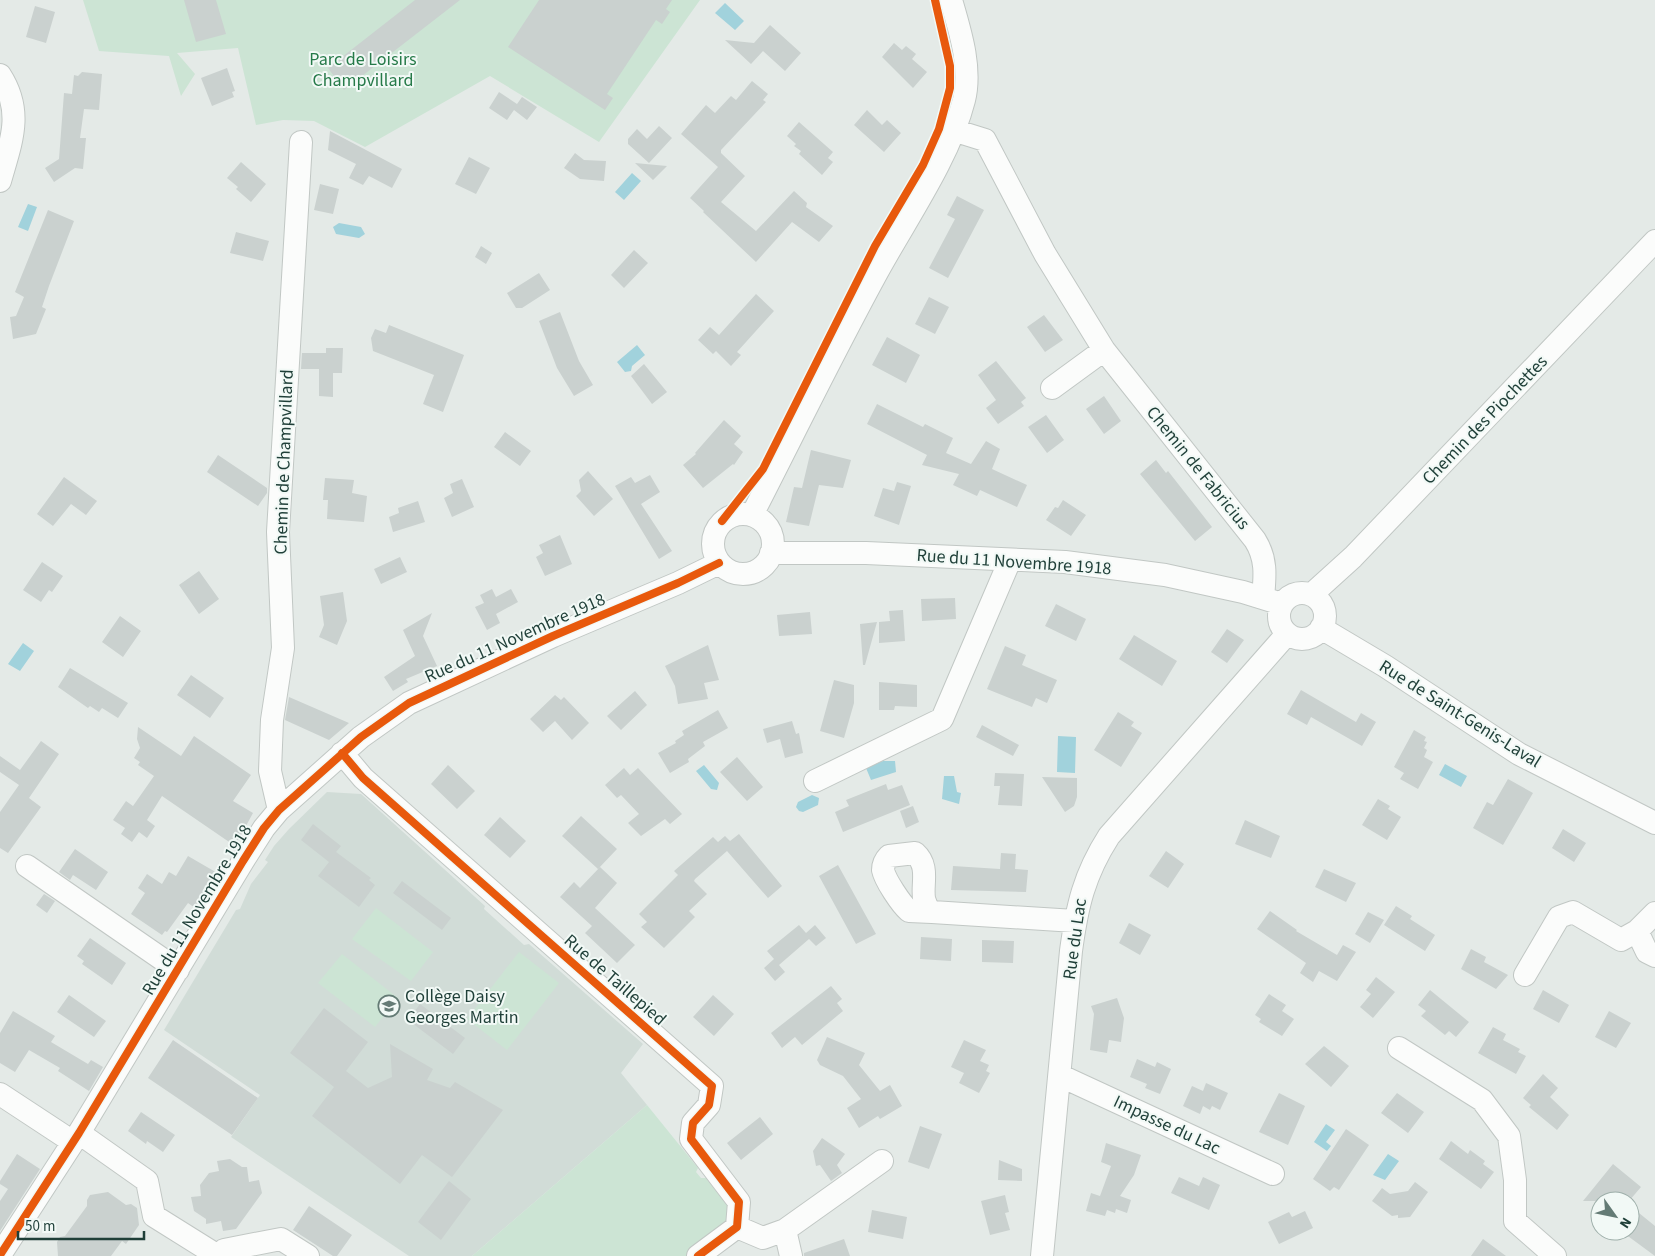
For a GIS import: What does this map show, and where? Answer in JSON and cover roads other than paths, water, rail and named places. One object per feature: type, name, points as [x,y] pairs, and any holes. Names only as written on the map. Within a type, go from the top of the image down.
[{"type":"street","points":[[752,515],[850,323],[937,165],[953,130],[964,99],[966,66],[951,0]]},
{"type":"street","points":[[0,75],[14,105],[14,130],[0,181]]},
{"type":"street","name":"Chemin de Fabricius","points":[[953,130],[985,140],[1045,254],[1104,350],[1255,540],[1266,564],[1273,601]]},
{"type":"street","name":"Chemin de Champvillard","points":[[279,810],[270,771],[272,720],[283,648],[278,532],[301,142]]},
{"type":"street","name":"Chemin des Piochettes","points":[[1311,595],[1352,557],[1655,241]]},
{"type":"street","points":[[1052,388],[1104,350]]},
{"type":"street","points":[[736,514],[752,515],[760,519],[772,534],[772,553],[767,561],[752,572],[734,573],[719,563],[712,546],[716,528],[728,517],[736,514]]},
{"type":"street","name":"Rue du 11 Novembre 1918","points":[[772,553],[866,553],[1065,562],[1165,575],[1273,601]]},
{"type":"street","points":[[815,781],[942,719],[1010,560]]},
{"type":"street","name":"Rue du 11 Novembre 1918","points":[[0,1255],[76,1138],[264,828],[279,810],[342,753],[389,716],[431,691],[553,636],[678,583],[719,563]]},
{"type":"street","points":[[1295,594],[1311,595],[1322,605],[1324,613],[1321,628],[1307,639],[1299,639],[1287,634],[1281,627],[1273,601],[1295,594]]},
{"type":"street","name":"Rue de Saint-Genis-Laval","points":[[1321,628],[1385,666],[1519,754],[1655,823]]},
{"type":"street","name":"Rue du Lac","points":[[1042,1256],[1075,921],[1083,886],[1094,859],[1110,836],[1287,634]]},
{"type":"street","name":"Rue de Taillepied","points":[[342,753],[363,778],[712,1086],[709,1105],[693,1123],[690,1139],[739,1202],[737,1227]]},
{"type":"street","name":"Rue du 11 Novembre 1918","points":[[26,866],[178,970]]},
{"type":"street","points":[[932,912],[1075,921]]},
{"type":"street","points":[[1525,974],[1559,917],[1573,912],[1621,940],[1637,930],[1655,913]]},
{"type":"street","points":[[1637,930],[1647,952],[1655,956]]},
{"type":"street","points":[[1398,1048],[1482,1100],[1509,1136],[1515,1180],[1515,1220],[1555,1256]]},
{"type":"street","name":"Impasse du Lac","points":[[1061,1076],[1273,1174]]},
{"type":"street","points":[[0,1094],[147,1181],[154,1216],[219,1256],[224,1250],[281,1239],[308,1256]]},
{"type":"street","points":[[698,1256],[737,1227],[763,1238],[785,1230],[882,1161]]},
{"type":"street","points":[[785,1230],[791,1256]]},
{"type":"water","points":[[725,3],[744,21],[735,30],[715,13]]},
{"type":"water","points":[[632,173],[641,181],[624,200],[615,192]]},
{"type":"water","points":[[28,204],[37,207],[28,231],[18,227]]},
{"type":"water","points":[[339,223],[361,227],[365,234],[359,238],[336,234],[333,227]]},
{"type":"water","points":[[637,345],[645,355],[632,366],[631,371],[625,372],[617,362]]},
{"type":"water","points":[[23,643],[34,651],[20,671],[8,664]]},
{"type":"water","points":[[1058,736],[1076,737],[1075,773],[1057,772]]},
{"type":"water","points":[[883,761],[895,761],[896,772],[871,780],[866,768]]},
{"type":"water","points":[[1445,764],[1467,776],[1461,787],[1439,775]]},
{"type":"water","points":[[704,765],[719,783],[717,790],[711,789],[696,771]]},
{"type":"water","points":[[944,776],[954,776],[957,792],[961,793],[959,804],[942,799]]},
{"type":"water","points":[[812,795],[819,798],[818,805],[803,812],[799,811],[796,807],[798,802]]},
{"type":"water","points":[[1326,1124],[1335,1130],[1326,1142],[1331,1146],[1327,1151],[1314,1142]]},
{"type":"water","points":[[1388,1154],[1399,1161],[1385,1180],[1373,1175]]},
{"type":"place","name":"Collège Daisy Georges Martin","points":[[389,1006]]},
{"type":"park label","name":"Parc de Loisirs Champvillard","points":[[363,69]]}]
